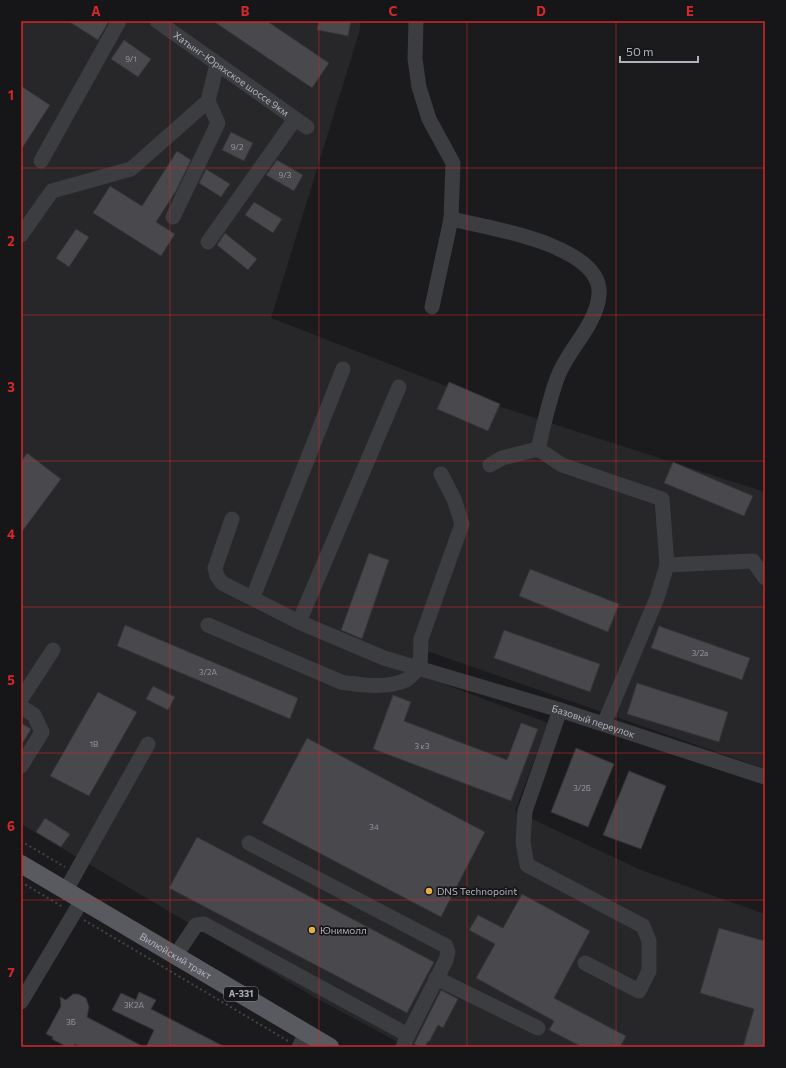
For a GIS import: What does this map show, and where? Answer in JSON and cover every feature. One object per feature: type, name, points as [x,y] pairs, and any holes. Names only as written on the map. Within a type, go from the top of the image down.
[{"type":"main road","name":"Вилюйский тракт","points":[[21,864],[66,890],[78,907],[176,955],[299,1041],[330,1047]]},
{"type":"street","points":[[41,161],[119,21]]},
{"type":"street","name":"Хатынг-Юряхское шоссе 9км","points":[[157,21],[301,123],[208,242]]},
{"type":"street","points":[[416,21],[415,59],[419,86],[428,119],[453,163],[451,219],[432,307]]},
{"type":"street","points":[[21,235],[52,191],[131,169],[208,101],[217,64]]},
{"type":"street","points":[[173,217],[218,123],[208,101]]},
{"type":"street","points":[[451,219],[522,236],[568,252],[582,261],[594,275],[598,284],[599,294],[594,312],[585,333],[558,375],[538,450]]},
{"type":"street","points":[[253,597],[343,369]]},
{"type":"street","points":[[299,622],[399,387]]},
{"type":"street","points":[[490,465],[502,458],[538,450],[562,465],[662,499],[667,565],[657,598],[604,724]]},
{"type":"street","points":[[208,625],[341,682],[364,685],[390,685],[408,680],[420,667],[420,639],[462,524],[454,499],[441,474]]},
{"type":"street","name":"Базовый переулок","points":[[232,519],[215,568],[217,576],[222,583],[253,597],[299,622],[384,658],[420,667],[514,698],[560,710],[765,776]]},
{"type":"street","points":[[667,565],[753,561],[765,578]]},
{"type":"street","points":[[21,699],[53,650]]},
{"type":"street","points":[[21,707],[34,714],[42,732],[21,766]]},
{"type":"street","points":[[560,710],[526,811],[523,842],[527,865],[643,926],[649,941],[650,971],[639,991],[585,963]]},
{"type":"street","points":[[66,890],[148,744]]},
{"type":"street","points":[[176,955],[196,925],[204,924],[406,1041],[448,952],[446,946],[249,843]]},
{"type":"street","points":[[21,1002],[78,907]]},
{"type":"street","points":[[436,978],[538,1028]]},
{"type":"path","points":[[21,842],[75,874]]},
{"type":"path","points":[[21,882],[78,907],[299,1041]]},
{"type":"shaded area","points":[[21,21],[361,21],[359,33],[271,318],[498,406],[765,492],[765,769],[430,652],[409,671],[548,723],[515,811],[641,870],[765,914],[765,1047],[407,1047],[314,997],[21,824]]},
{"type":"building","points":[[68,21],[109,21],[98,40]]},
{"type":"building","points":[[213,21],[267,21],[329,63],[312,88]]},
{"type":"building","points":[[319,21],[351,21],[348,36],[317,30]]},
{"type":"building","points":[[124,40],[151,59],[138,77],[111,59]]},
{"type":"building","points":[[21,86],[50,105],[21,150]]},
{"type":"building","points":[[231,132],[253,143],[244,161],[222,150]]},
{"type":"building","points":[[177,151],[191,160],[176,191],[156,222],[175,234],[161,256],[93,213],[110,186],[142,206]]},
{"type":"building","points":[[277,160],[303,175],[294,191],[266,175]]},
{"type":"building","points":[[206,169],[230,184],[221,197],[199,183]]},
{"type":"building","points":[[254,202],[282,219],[273,233],[245,215]]},
{"type":"building","points":[[76,229],[89,237],[69,267],[56,258]]},
{"type":"building","points":[[225,233],[257,259],[248,270],[217,245]]},
{"type":"building","points":[[449,382],[500,404],[488,431],[437,409]]},
{"type":"building","points":[[27,453],[61,479],[21,533],[21,462]]},
{"type":"building","points":[[673,462],[753,496],[744,516],[664,483]]},
{"type":"building","points":[[369,553],[389,560],[362,639],[341,630]]},
{"type":"building","points":[[530,569],[619,604],[608,632],[519,596]]},
{"type":"building","points":[[125,625],[298,698],[290,719],[117,646]]},
{"type":"building","points":[[659,626],[750,658],[742,680],[651,648]]},
{"type":"building","points":[[504,630],[600,664],[590,692],[494,658]]},
{"type":"building","points":[[637,683],[728,712],[719,742],[627,714]]},
{"type":"building","points":[[153,686],[175,697],[168,710],[146,699]]},
{"type":"building","points":[[98,692],[137,712],[89,796],[50,776]]},
{"type":"building","points":[[393,695],[411,702],[404,721],[507,760],[521,723],[538,729],[511,801],[373,749]]},
{"type":"building","points":[[21,723],[31,729],[21,746]]},
{"type":"building","points":[[307,738],[485,832],[441,917],[262,823]]},
{"type":"building","points":[[576,748],[614,764],[588,827],[551,812]]},
{"type":"building","points":[[629,771],[666,786],[641,849],[603,835]]},
{"type":"building","points":[[45,818],[70,834],[61,847],[36,832]]},
{"type":"building","name":"Юнимолл","points":[[197,837],[434,962],[407,1013],[169,888]]},
{"type":"building","points":[[522,894],[590,931],[554,998],[626,1036],[620,1047],[582,1047],[549,1030],[554,1021],[476,978],[495,944],[469,930],[478,915],[503,928]]},
{"type":"building","points":[[719,928],[765,941],[765,1047],[743,1047],[754,1009],[700,993]]},
{"type":"building","points":[[441,990],[458,999],[443,1028],[438,1025],[429,1042],[428,1041],[425,1047],[421,1047],[414,1044]]},
{"type":"building","points":[[139,992],[156,1000],[151,1009],[225,1047],[146,1047],[154,1030],[112,1010],[121,993],[136,1000]]},
{"type":"building","points":[[73,994],[78,994],[86,998],[89,1007],[87,1017],[144,1047],[81,1047],[75,1044],[73,1047],[67,1047],[52,1039],[53,1037],[46,1034],[61,1006],[60,997],[66,1000]]},
{"type":"place","name":"DNS Technopoint","points":[[429,891]]},
{"type":"place","name":"Юнимолл","points":[[312,930]]}]
